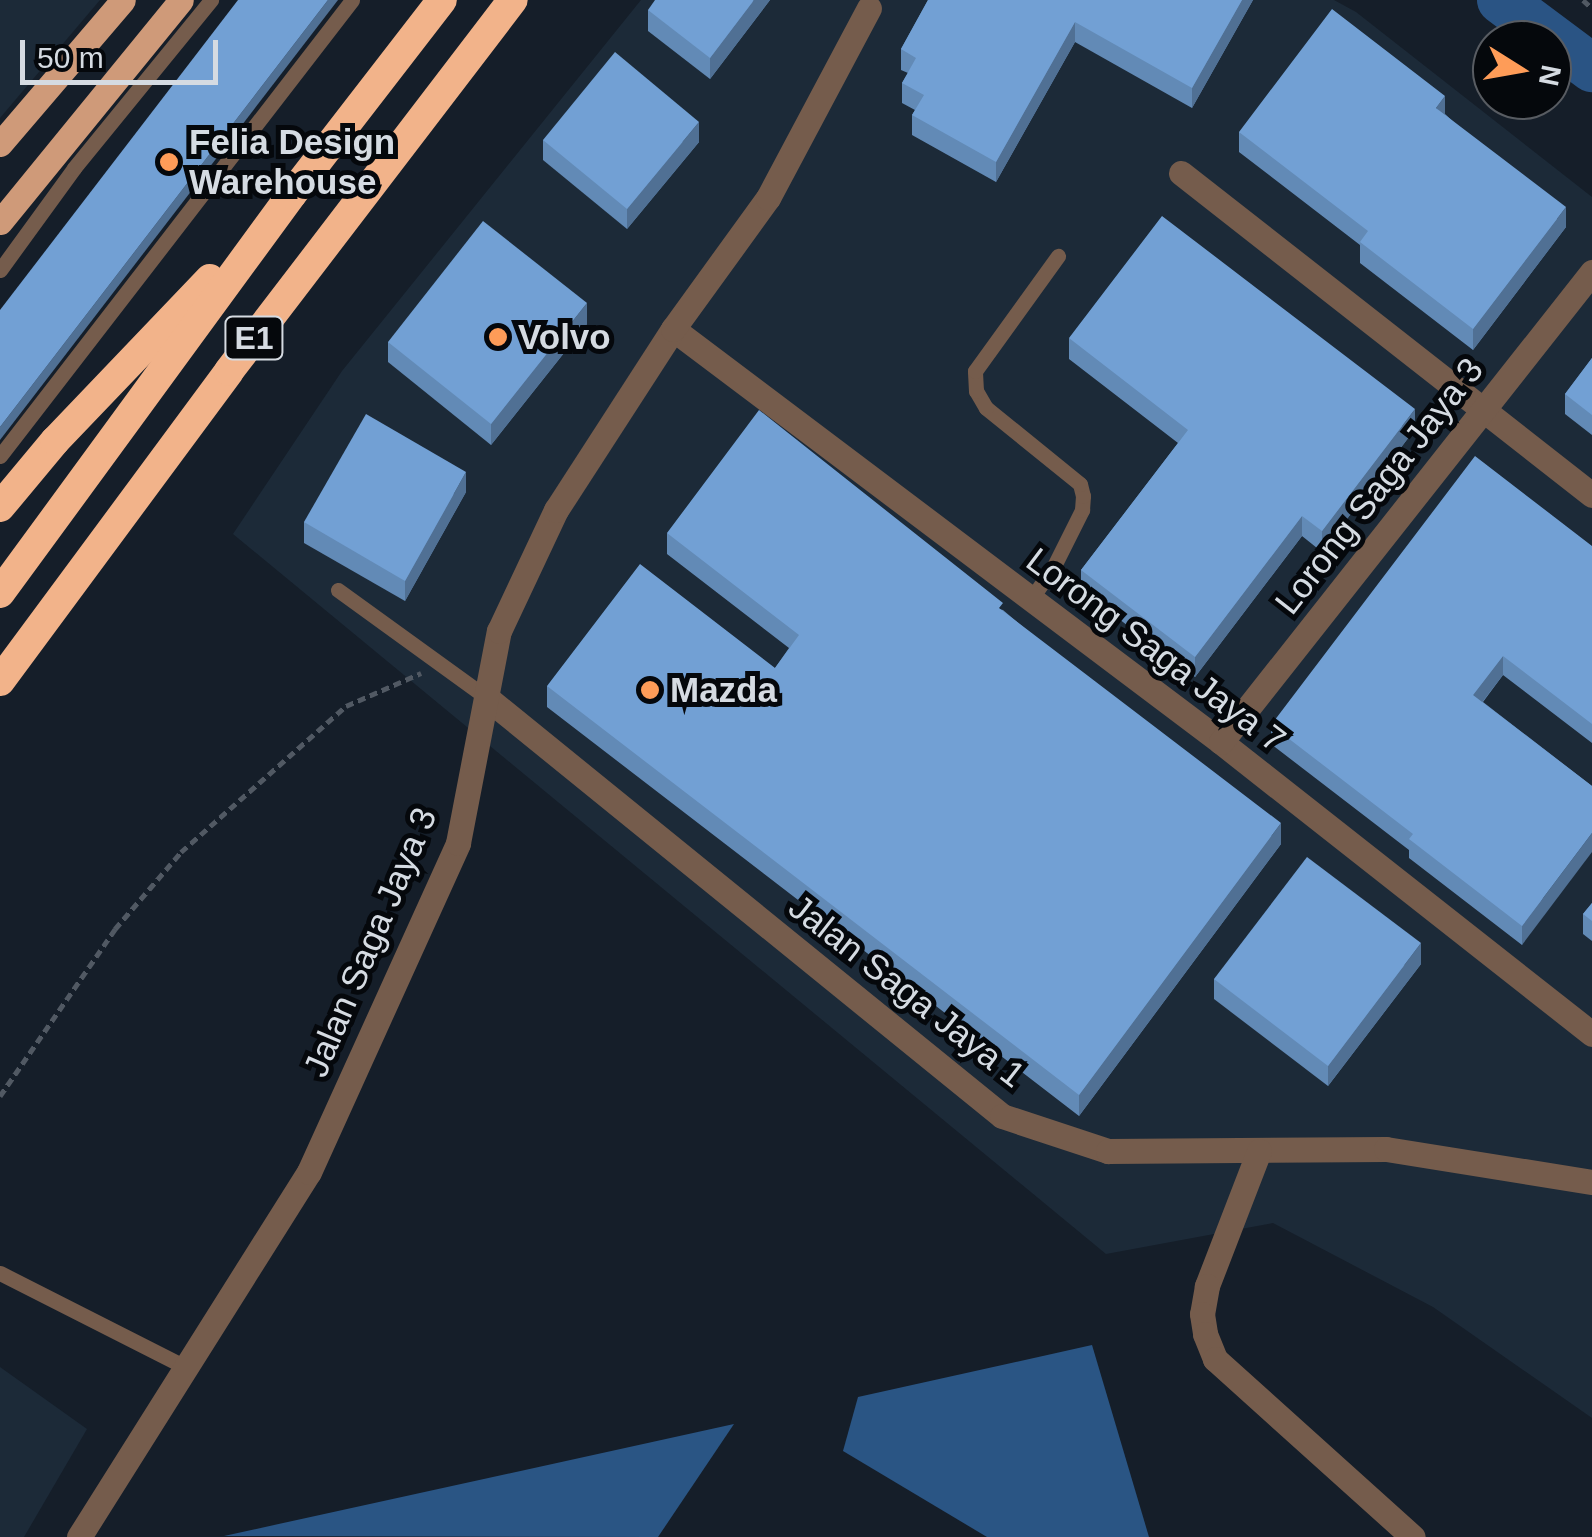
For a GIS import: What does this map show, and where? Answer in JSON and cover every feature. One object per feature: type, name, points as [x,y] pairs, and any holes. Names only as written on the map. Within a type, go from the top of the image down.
[{"type":"highway","name":"E1","points":[[0,593],[292,194],[442,0]]},
{"type":"highway","name":"E1","points":[[0,681],[218,386],[513,0]]},
{"type":"highway","points":[[0,507],[54,441],[292,194]]},
{"type":"main road","points":[[0,144],[123,0]]},
{"type":"main road","points":[[0,222],[65,162],[181,0]]},
{"type":"street","name":"Jalan Saga Jaya 3","points":[[78,1537],[317,1155],[458,844],[499,631],[556,510],[673,330],[768,198],[870,8]]},
{"type":"street","points":[[1181,173],[1592,496]]},
{"type":"street","name":"Lorong Saga Jaya 3","points":[[1221,742],[1592,272]]},
{"type":"street","name":"Lorong Saga Jaya 7","points":[[673,330],[1221,742],[1592,1034]]},
{"type":"street","name":"Jalan Saga Jaya 1","points":[[487,698],[1002,1116],[1108,1151],[1386,1149],[1592,1182]]},
{"type":"street","points":[[1259,1151],[1206,1286],[1202,1314],[1205,1334],[1216,1359],[1414,1537]]},
{"type":"lane","points":[[0,270],[65,162],[212,0]]},
{"type":"lane","points":[[0,456],[352,0]]},
{"type":"lane","points":[[1030,598],[1054,566],[1082,510],[1083,496],[1080,484],[986,408],[976,391],[976,371],[1058,256]]},
{"type":"lane","points":[[338,590],[487,698]]},
{"type":"lane","points":[[0,1273],[183,1366]]},
{"type":"path","points":[[1582,0],[1592,8]]},
{"type":"path","points":[[0,1096],[116,929],[182,852],[346,706],[388,684],[442,666]]},
{"type":"shaded area","points":[[0,0],[100,0],[0,118]]},
{"type":"shaded area","points":[[641,0],[1334,0],[1356,12],[1472,103],[1472,120],[1494,120],[1592,197],[1592,1418],[1433,1307],[1273,1223],[1106,1254],[233,534],[342,371]]},
{"type":"shaded area","points":[[1092,1345],[1149,1537],[987,1537],[843,1451],[858,1397]]},
{"type":"shaded area","points":[[0,1367],[87,1429],[24,1537],[0,1537]]},
{"type":"shaded area","points":[[734,1424],[658,1537],[224,1536]]},
{"type":"building","name":"Felia Design Warehouse","points":[[238,0],[328,0],[0,427],[0,310]]},
{"type":"building","points":[[655,0],[754,0],[710,58],[648,10]]},
{"type":"building","points":[[928,0],[1242,0],[1192,88],[1075,22],[996,162],[912,115],[924,95],[902,83],[916,58],[901,49]]},
{"type":"building","points":[[1332,9],[1445,96],[1436,108],[1566,207],[1473,329],[1360,242],[1368,231],[1239,132]]},
{"type":"building","points":[[615,52],[699,122],[627,209],[543,140]]},
{"type":"building","points":[[1162,216],[1415,409],[1322,531],[1302,516],[1195,657],[1081,570],[1188,430],[1069,338]]},
{"type":"building","points":[[483,221],[587,303],[491,424],[388,342]]},
{"type":"building","points":[[1592,358],[1592,415],[1565,394]]},
{"type":"building","points":[[759,410],[1003,603],[999,608],[1281,823],[1079,1095],[547,686],[640,564],[775,668],[799,635],[667,533]]},
{"type":"building","points":[[366,414],[466,472],[405,581],[304,522]]},
{"type":"building","points":[[1475,456],[1592,546],[1592,724],[1503,656],[1473,695],[1592,786],[1592,833],[1522,926],[1409,839],[1413,834],[1271,725]]},
{"type":"building","points":[[1307,857],[1421,943],[1328,1066],[1214,979]]},
{"type":"building","points":[[1592,903],[1592,921],[1583,914]]},
{"type":"waterway","points":[[1501,0],[1592,68]]},
{"type":"place","name":"Felia Design Warehouse","points":[[169,162]]},
{"type":"place","name":"Volvo","points":[[498,337]]},
{"type":"place","name":"Mazda","points":[[650,690]]}]
